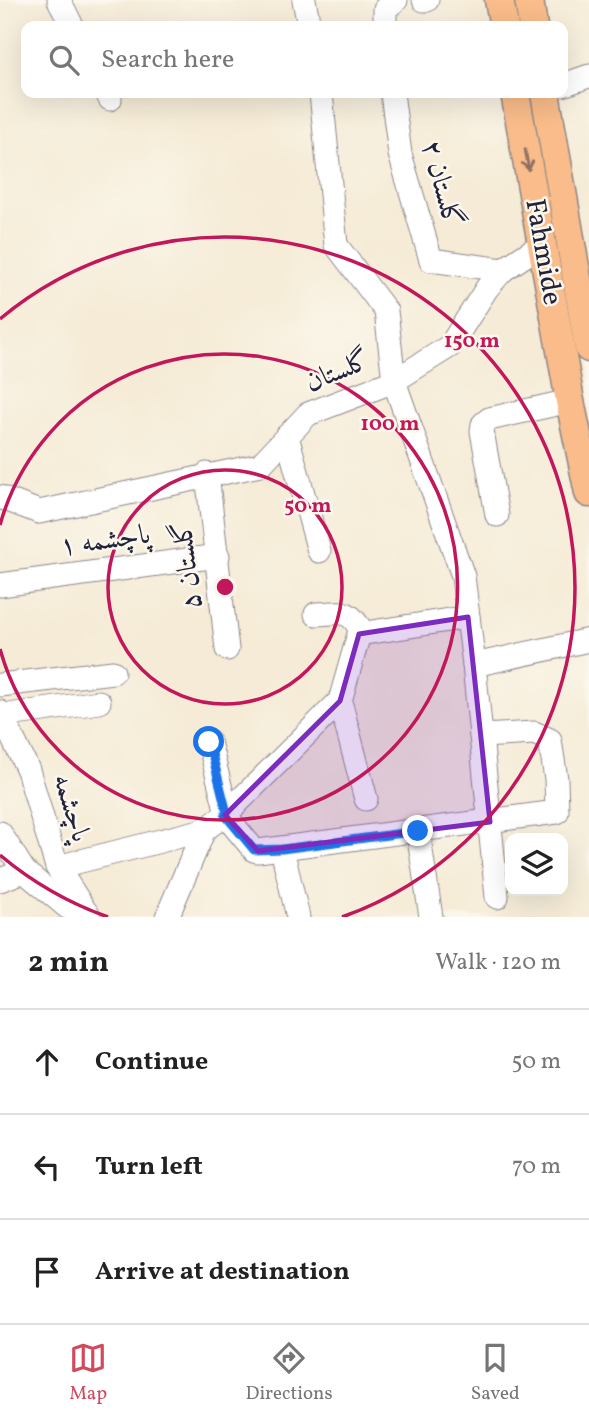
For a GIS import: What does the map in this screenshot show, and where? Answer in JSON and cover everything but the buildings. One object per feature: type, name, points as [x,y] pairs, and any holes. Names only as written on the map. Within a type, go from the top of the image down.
[{"type":"main road","points":[[499,0],[503,21]]},
{"type":"main road","points":[[528,0],[532,21]]},
{"type":"main road","name":"Fahmide","points":[[516,98],[589,493]]},
{"type":"main road","name":"Fahmide","points":[[546,98],[589,348]]},
{"type":"street","points":[[59,0],[70,21]]},
{"type":"street","points":[[304,0],[308,21]]},
{"type":"street","points":[[385,21],[385,9],[396,0]]},
{"type":"street","points":[[568,83],[589,76]]},
{"type":"street","points":[[321,98],[337,245],[386,311],[394,381],[463,576],[497,897]]},
{"type":"street","name":"گلستان ۲","points":[[393,98],[400,154],[431,260],[503,270]]},
{"type":"street","name":"گلستان","points":[[0,497],[39,512],[207,474],[260,465],[307,414],[394,381],[450,346],[487,288],[503,270],[542,244]]},
{"type":"street","points":[[497,516],[483,424],[489,419],[570,401]]},
{"type":"street","points":[[287,436],[319,551]]},
{"type":"street","name":"گلستان ۵","points":[[207,474],[227,649]]},
{"type":"street","name":"پاچشمه ۱","points":[[0,585],[218,556]]},
{"type":"street","points":[[316,614],[349,614],[354,617],[363,633]]},
{"type":"street","points":[[366,799],[340,701],[356,638],[363,633],[468,617]]},
{"type":"street","points":[[474,665],[589,640]]},
{"type":"street","points":[[0,685],[113,672]]},
{"type":"street","points":[[57,867],[204,830],[226,814],[340,701]]},
{"type":"street","points":[[1,717],[99,702]]},
{"type":"street","name":"پاچشمه","points":[[1,717],[28,770],[57,867],[89,915]]},
{"type":"street","points":[[209,742],[226,814],[254,850],[282,849],[557,812],[556,779],[550,740],[534,733],[481,736]]},
{"type":"street","points":[[167,917],[204,830]]},
{"type":"street","points":[[418,831],[431,917]]},
{"type":"street","points":[[0,833],[24,871],[67,907],[89,915]]},
{"type":"street","points":[[282,849],[298,917]]},
{"type":"street","points":[[0,880],[24,871]]},
{"type":"highlighted area","points":[[468,617],[490,822],[258,851],[225,815],[340,701],[359,634]]},
{"type":"route","points":[[209,742],[227,813],[225,815],[254,850],[282,849],[418,831]]}]
